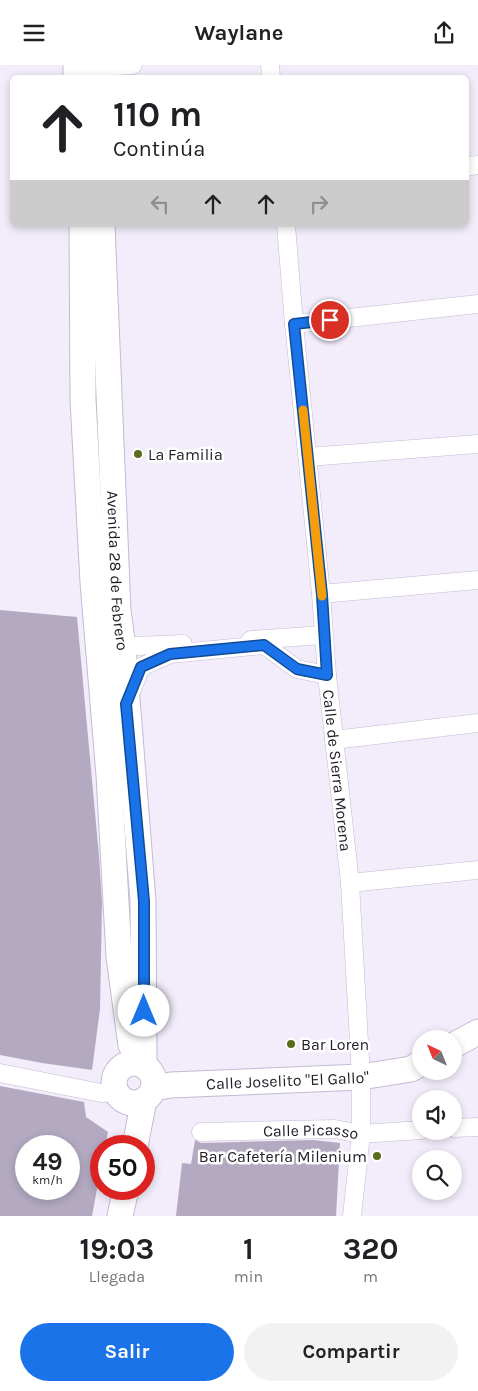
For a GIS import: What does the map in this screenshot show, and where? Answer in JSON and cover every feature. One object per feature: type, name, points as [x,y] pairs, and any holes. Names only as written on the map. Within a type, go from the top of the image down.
[{"type":"main road","name":"Avenida 28 de Febrero","points":[[82,227],[83,400],[93,582],[109,775],[119,957],[138,1085],[124,1135]]},
{"type":"main road","name":"Avenida 28 de Febrero","points":[[102,227],[118,611],[144,901],[136,1135]]},
{"type":"main road","points":[[462,1041],[478,1032]]},
{"type":"main road","name":"Calle Joselito \"El Gallo\"","points":[[138,1085],[361,1077],[412,1068]]},
{"type":"main road","points":[[107,1216],[110,1200]]},
{"type":"main road","points":[[120,1216],[124,1200]]},
{"type":"street","points":[[91,69],[133,65]]},
{"type":"street","name":"Calle de Sierra Morena","points":[[286,227],[294,324],[322,595],[323,635],[350,883],[361,1077],[361,1134],[352,1216]]},
{"type":"street","points":[[294,324],[478,304]]},
{"type":"street","points":[[308,457],[478,444]]},
{"type":"street","points":[[322,595],[478,580]]},
{"type":"street","points":[[118,611],[133,632],[169,645]]},
{"type":"street","points":[[122,648],[323,635]]},
{"type":"street","points":[[126,704],[141,667],[170,654],[264,645],[297,669],[327,675]]},
{"type":"street","points":[[334,740],[478,723]]},
{"type":"street","points":[[350,883],[478,870]]},
{"type":"street","points":[[0,1073],[101,1093],[138,1085]]},
{"type":"street","points":[[462,1128],[478,1127]]},
{"type":"street","name":"Calle Picasso","points":[[201,1132],[335,1129],[361,1134],[412,1131]]},
{"type":"building","points":[[0,610],[77,617],[102,903],[100,1009],[92,1070],[0,1055]]},
{"type":"building","points":[[0,1086],[84,1102],[86,1117],[108,1132],[107,1135],[90,1135],[90,1200],[95,1200],[92,1216],[0,1216]]},
{"type":"building","points":[[195,1140],[201,1143],[313,1140],[340,1143],[336,1216],[176,1216],[182,1163],[191,1164]]},
{"type":"slow traffic","points":[[303,410],[322,596]]},
{"type":"place","name":"La Familia","points":[[138,454]]},
{"type":"place","name":"Bar Loren","points":[[291,1044]]},
{"type":"place","name":"Bar Cafetería Milenium","points":[[377,1156]]},
{"type":"route","points":[[144,1011],[144,901],[126,704],[141,667],[170,654],[264,645],[297,669],[327,675],[322,595],[294,324],[330,320]]}]
